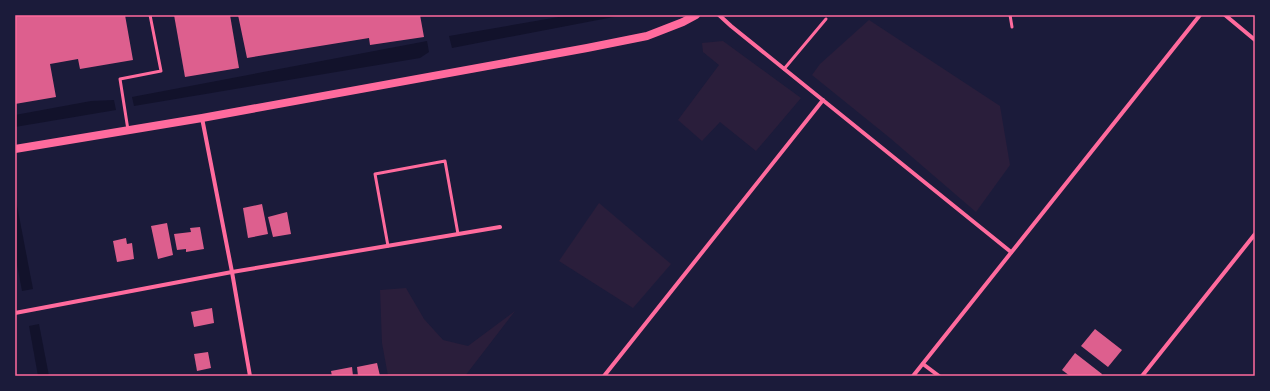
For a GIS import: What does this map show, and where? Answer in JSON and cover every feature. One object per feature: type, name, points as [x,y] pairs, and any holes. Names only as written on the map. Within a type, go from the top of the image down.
[{"type":"main road","points":[[15,149],[202,118],[647,36],[683,22],[696,15]]},
{"type":"street","points":[[719,15],[1011,252]]},
{"type":"street","points":[[913,376],[1200,15]]},
{"type":"street","points":[[1225,15],[1255,40]]},
{"type":"street","points":[[604,376],[823,100]]},
{"type":"street","points":[[202,118],[232,272],[250,376]]},
{"type":"street","points":[[15,313],[232,272],[500,227]]},
{"type":"street","points":[[1142,376],[1255,234]]},
{"type":"street","points":[[923,364],[939,376]]},
{"type":"lane","points":[[128,130],[120,79],[161,71],[150,15]]},
{"type":"lane","points":[[1010,15],[1012,27]]},
{"type":"lane","points":[[784,69],[826,19]]},
{"type":"lane","points":[[388,246],[375,174],[445,161],[458,234]]},
{"type":"shaded area","points":[[570,15],[624,15],[452,48],[449,36]]},
{"type":"shaded area","points":[[869,20],[1000,106],[1010,165],[976,212],[890,138],[812,75],[820,64]]},
{"type":"shaded area","points":[[427,41],[429,52],[420,58],[134,106],[132,97]]},
{"type":"shaded area","points":[[723,41],[801,98],[756,151],[720,122],[702,141],[678,120],[719,65],[703,52],[702,43]]},
{"type":"shaded area","points":[[114,100],[116,110],[15,127],[15,115],[91,101]]},
{"type":"shaded area","points":[[15,195],[33,289],[22,291],[15,254]]},
{"type":"shaded area","points":[[599,203],[671,264],[633,308],[559,261]]},
{"type":"shaded area","points":[[406,288],[424,319],[443,340],[468,346],[515,311],[465,376],[388,376],[382,343],[380,290]]},
{"type":"shaded area","points":[[39,324],[49,376],[38,376],[29,326]]},
{"type":"building","points":[[15,15],[125,15],[133,60],[80,69],[78,59],[50,64],[56,97],[15,104]]},
{"type":"building","points":[[174,15],[230,15],[239,68],[185,77]]},
{"type":"building","points":[[238,15],[420,15],[424,37],[370,45],[369,38],[247,58]]},
{"type":"building","points":[[262,204],[268,234],[248,238],[243,208]]},
{"type":"building","points":[[287,212],[291,234],[273,237],[268,217]]},
{"type":"building","points":[[167,223],[173,255],[158,259],[151,226]]},
{"type":"building","points":[[200,227],[204,249],[186,252],[186,249],[177,250],[174,234],[191,232],[190,228]]},
{"type":"building","points":[[126,238],[127,244],[132,243],[134,259],[117,262],[113,241]]},
{"type":"building","points":[[212,308],[214,323],[194,327],[191,312]]},
{"type":"building","points":[[1095,329],[1122,350],[1108,367],[1081,346]]},
{"type":"building","points":[[208,352],[211,368],[197,371],[194,354]]},
{"type":"building","points":[[1075,353],[1102,374],[1101,376],[1070,376],[1062,370]]},
{"type":"building","points":[[377,363],[380,376],[358,376],[357,367]]},
{"type":"building","points":[[352,367],[353,376],[332,376],[331,371]]}]
